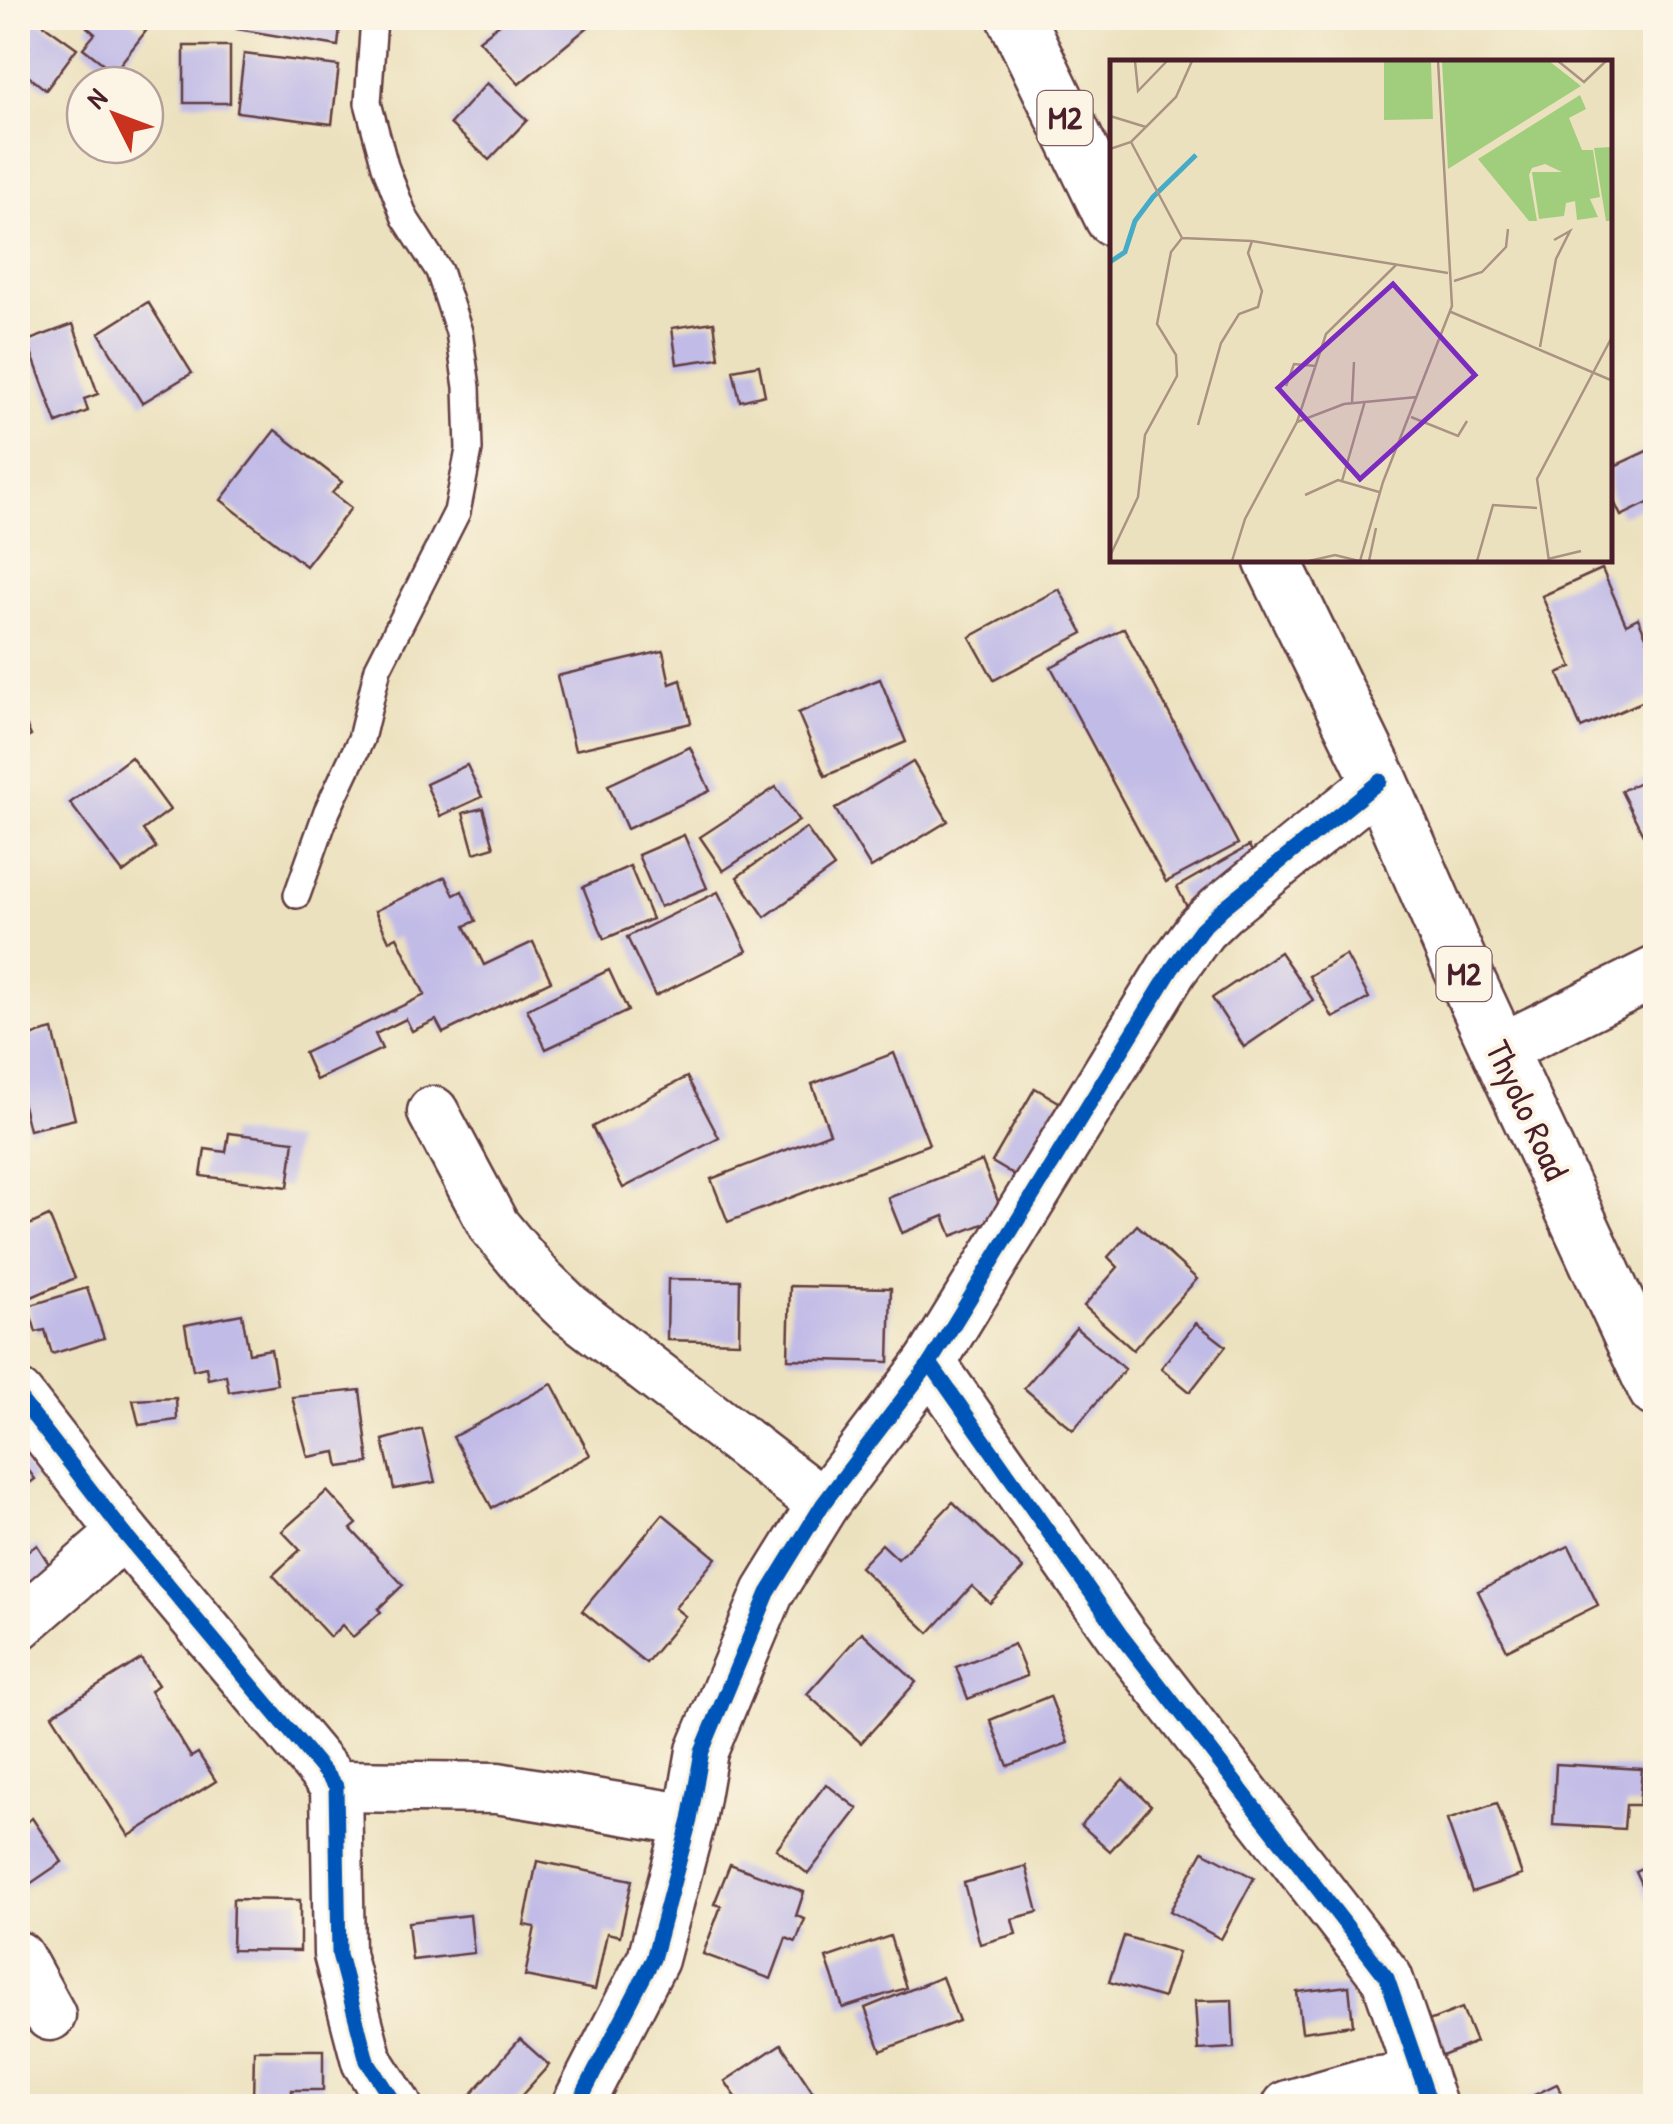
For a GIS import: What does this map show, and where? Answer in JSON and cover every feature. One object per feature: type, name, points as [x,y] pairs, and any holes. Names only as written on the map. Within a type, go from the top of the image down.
[{"type":"highway","name":"M2","points":[[1016,18],[1110,212]]},
{"type":"highway","name":"Thyolo Road","points":[[1273,562],[1380,781],[1656,1389]]},
{"type":"street","points":[[578,2106],[653,1959],[690,1820],[702,1750],[768,1593],[823,1504],[930,1363],[1172,968],[1222,909],[1380,781]]},
{"type":"street","points":[[1499,1050],[1656,972]]},
{"type":"street","points":[[433,1112],[494,1226],[538,1279],[568,1308],[823,1504]]},
{"type":"street","points":[[930,1363],[1120,1634],[1388,1978],[1424,2092],[1365,2084],[1288,2106]]},
{"type":"street","points":[[18,1396],[124,1533],[336,1786],[339,1954],[367,2060],[396,2106]]},
{"type":"street","points":[[18,1625],[124,1533]]},
{"type":"street","points":[[336,1786],[497,1788],[690,1820]]},
{"type":"street","points":[[18,1957],[50,2015]]},
{"type":"lane","points":[[297,895],[326,812],[361,739],[378,668],[457,512],[469,450],[467,387],[459,332],[439,271],[405,218],[385,166],[368,103],[374,18]]},
{"type":"building","points":[[35,18],[77,48],[46,90],[18,68],[29,47],[18,40]]},
{"type":"building","points":[[94,18],[129,18],[146,31],[119,65],[105,65],[83,48],[95,34],[87,27]]},
{"type":"building","points":[[239,18],[341,18],[338,46],[237,29]]},
{"type":"building","points":[[507,18],[591,18],[594,22],[519,84],[479,40]]},
{"type":"building","points":[[184,46],[230,46],[230,103],[184,103]]},
{"type":"building","points":[[244,54],[339,66],[332,124],[237,112]]},
{"type":"building","points":[[487,83],[527,120],[489,160],[450,124]]},
{"type":"building","points":[[148,302],[192,373],[142,403],[99,333]]},
{"type":"building","points":[[714,322],[719,358],[677,364],[672,328]]},
{"type":"building","points":[[73,324],[98,394],[84,399],[88,411],[57,423],[27,341]]},
{"type":"building","points":[[759,365],[765,395],[740,401],[733,370]]},
{"type":"building","points":[[275,430],[342,482],[332,493],[351,508],[306,566],[221,500]]},
{"type":"building","points":[[1649,450],[1656,464],[1656,499],[1621,516],[1613,499],[1613,467]]},
{"type":"building","points":[[1602,569],[1626,624],[1638,618],[1656,659],[1656,696],[1581,728],[1558,673],[1572,667],[1542,596]]},
{"type":"building","points":[[1059,589],[1083,633],[994,680],[970,637]]},
{"type":"building","points":[[1124,628],[1238,844],[1166,882],[1051,667]]},
{"type":"building","points":[[663,651],[670,684],[681,680],[691,723],[575,750],[557,676]]},
{"type":"building","points":[[880,679],[906,742],[825,776],[798,713]]},
{"type":"building","points":[[18,707],[31,736],[18,743]]},
{"type":"building","points":[[690,747],[710,791],[627,829],[608,785]]},
{"type":"building","points":[[131,757],[170,810],[143,830],[156,848],[123,873],[70,803]]},
{"type":"building","points":[[913,762],[948,821],[871,868],[835,809]]},
{"type":"building","points":[[467,765],[482,797],[440,816],[426,784]]},
{"type":"building","points":[[1656,774],[1656,860],[1621,791]]},
{"type":"building","points":[[776,787],[799,821],[723,871],[700,837]]},
{"type":"building","points":[[483,808],[494,847],[474,853],[463,813]]},
{"type":"building","points":[[806,828],[834,867],[765,917],[737,877]]},
{"type":"building","points":[[684,835],[707,888],[660,907],[638,855]]},
{"type":"building","points":[[1249,846],[1262,870],[1189,911],[1177,887]]},
{"type":"building","points":[[630,866],[652,919],[604,939],[583,887]]},
{"type":"building","points":[[445,877],[454,895],[462,891],[476,921],[465,926],[484,965],[533,942],[551,981],[443,1033],[436,1020],[412,1031],[406,1019],[375,1034],[382,1049],[316,1080],[304,1053],[425,995],[397,937],[389,941],[375,911]]},
{"type":"building","points":[[718,892],[747,951],[655,996],[627,937]]},
{"type":"building","points":[[1280,952],[1313,1000],[1244,1047],[1212,998]]},
{"type":"building","points":[[1346,955],[1369,998],[1333,1018],[1309,976]]},
{"type":"building","points":[[609,970],[628,1011],[546,1049],[527,1009]]},
{"type":"building","points":[[53,1030],[75,1119],[29,1130],[18,1085],[18,1039]]},
{"type":"building","points":[[894,1053],[929,1144],[728,1222],[711,1179],[830,1133],[812,1084]]},
{"type":"building","points":[[687,1077],[719,1138],[623,1188],[592,1127]]},
{"type":"building","points":[[1035,1088],[1069,1108],[1026,1182],[992,1162]]},
{"type":"building","points":[[229,1133],[294,1141],[288,1187],[201,1176],[205,1149],[226,1152]]},
{"type":"building","points":[[982,1161],[1004,1216],[952,1236],[944,1216],[902,1233],[888,1198]]},
{"type":"building","points":[[49,1216],[75,1278],[18,1303],[18,1230]]},
{"type":"building","points":[[1137,1225],[1197,1279],[1133,1350],[1084,1306],[1118,1267],[1108,1257]]},
{"type":"building","points":[[668,1279],[740,1280],[739,1342],[667,1340]]},
{"type":"building","points":[[790,1286],[891,1288],[889,1362],[788,1359]]},
{"type":"building","points":[[87,1288],[104,1338],[52,1354],[45,1330],[36,1332],[28,1306]]},
{"type":"building","points":[[242,1314],[249,1353],[271,1349],[277,1384],[229,1392],[226,1375],[208,1379],[206,1367],[193,1370],[185,1325]]},
{"type":"building","points":[[1196,1323],[1226,1346],[1190,1392],[1161,1368]]},
{"type":"building","points":[[1076,1328],[1125,1369],[1073,1430],[1024,1388]]},
{"type":"building","points":[[552,1384],[590,1455],[492,1508],[453,1437]]},
{"type":"building","points":[[360,1390],[369,1463],[339,1467],[336,1452],[308,1457],[292,1397]]},
{"type":"building","points":[[176,1398],[177,1420],[139,1425],[133,1400]]},
{"type":"building","points":[[422,1429],[435,1482],[394,1489],[383,1440]]},
{"type":"building","points":[[18,1456],[35,1479],[18,1492]]},
{"type":"building","points":[[327,1491],[357,1524],[351,1529],[403,1585],[353,1637],[342,1625],[330,1637],[273,1575],[300,1550],[282,1531]]},
{"type":"building","points":[[953,1502],[1023,1569],[990,1603],[972,1586],[929,1633],[860,1567],[882,1544],[898,1559]]},
{"type":"building","points":[[663,1514],[716,1558],[675,1608],[685,1616],[646,1663],[582,1611]]},
{"type":"building","points":[[37,1545],[61,1583],[18,1610],[18,1548],[22,1555]]},
{"type":"building","points":[[1569,1546],[1598,1605],[1507,1650],[1478,1591]]},
{"type":"building","points":[[862,1632],[916,1682],[861,1743],[807,1694]]},
{"type":"building","points":[[1014,1644],[1027,1676],[968,1699],[956,1667]]},
{"type":"building","points":[[141,1659],[158,1685],[150,1691],[191,1757],[198,1753],[216,1781],[129,1836],[52,1715]]},
{"type":"building","points":[[1050,1696],[1068,1743],[1008,1766],[990,1720]]},
{"type":"building","points":[[1556,1764],[1642,1769],[1639,1805],[1626,1805],[1624,1829],[1553,1825]]},
{"type":"building","points":[[1123,1779],[1151,1805],[1110,1851],[1081,1825]]},
{"type":"building","points":[[826,1784],[858,1809],[808,1874],[776,1849]]},
{"type":"building","points":[[1497,1803],[1522,1875],[1472,1892],[1447,1820]]},
{"type":"building","points":[[32,1818],[62,1862],[21,1890],[18,1828]]},
{"type":"building","points":[[1203,1851],[1254,1878],[1221,1939],[1170,1911]]},
{"type":"building","points":[[537,1861],[632,1880],[620,1936],[607,1933],[595,1990],[525,1976],[535,1927],[524,1925]]},
{"type":"building","points":[[1656,1861],[1656,1917],[1635,1871]]},
{"type":"building","points":[[730,1864],[804,1892],[796,1916],[805,1919],[796,1942],[786,1938],[771,1979],[703,1954],[721,1906],[714,1904]]},
{"type":"building","points":[[1026,1866],[1038,1912],[1012,1919],[1016,1934],[980,1944],[964,1883]]},
{"type":"building","points":[[233,1899],[300,1900],[300,1951],[232,1950]]},
{"type":"building","points":[[470,1915],[474,1953],[412,1960],[408,1922]]},
{"type":"building","points":[[890,1936],[906,1988],[843,2008],[826,1958]]},
{"type":"building","points":[[1124,1936],[1178,1952],[1163,1998],[1109,1982]]},
{"type":"building","points":[[942,1977],[959,2021],[881,2051],[865,2008]]},
{"type":"building","points":[[1349,1986],[1353,2025],[1302,2032],[1297,1992]]},
{"type":"building","points":[[1232,2000],[1234,2048],[1198,2050],[1195,2001]]},
{"type":"building","points":[[1462,2008],[1476,2042],[1440,2057],[1426,2022]]},
{"type":"building","points":[[520,2039],[549,2065],[512,2106],[461,2106]]},
{"type":"building","points":[[781,2044],[816,2097],[802,2106],[742,2106],[725,2081]]},
{"type":"building","points":[[254,2050],[323,2050],[323,2090],[292,2090],[292,2102],[253,2102]]},
{"type":"building","points":[[1557,2084],[1568,2106],[1512,2106]]},
{"type":"cycle path","points":[[577,2106],[653,1959],[690,1820],[702,1751],[768,1593],[823,1504],[930,1363],[1172,969],[1201,929],[1380,781]]},
{"type":"cycle path","points":[[930,1363],[1120,1634],[1387,1978],[1431,2106]]},
{"type":"cycle path","points":[[18,1396],[124,1533],[336,1786],[339,1954],[367,2061],[396,2106]]}]
